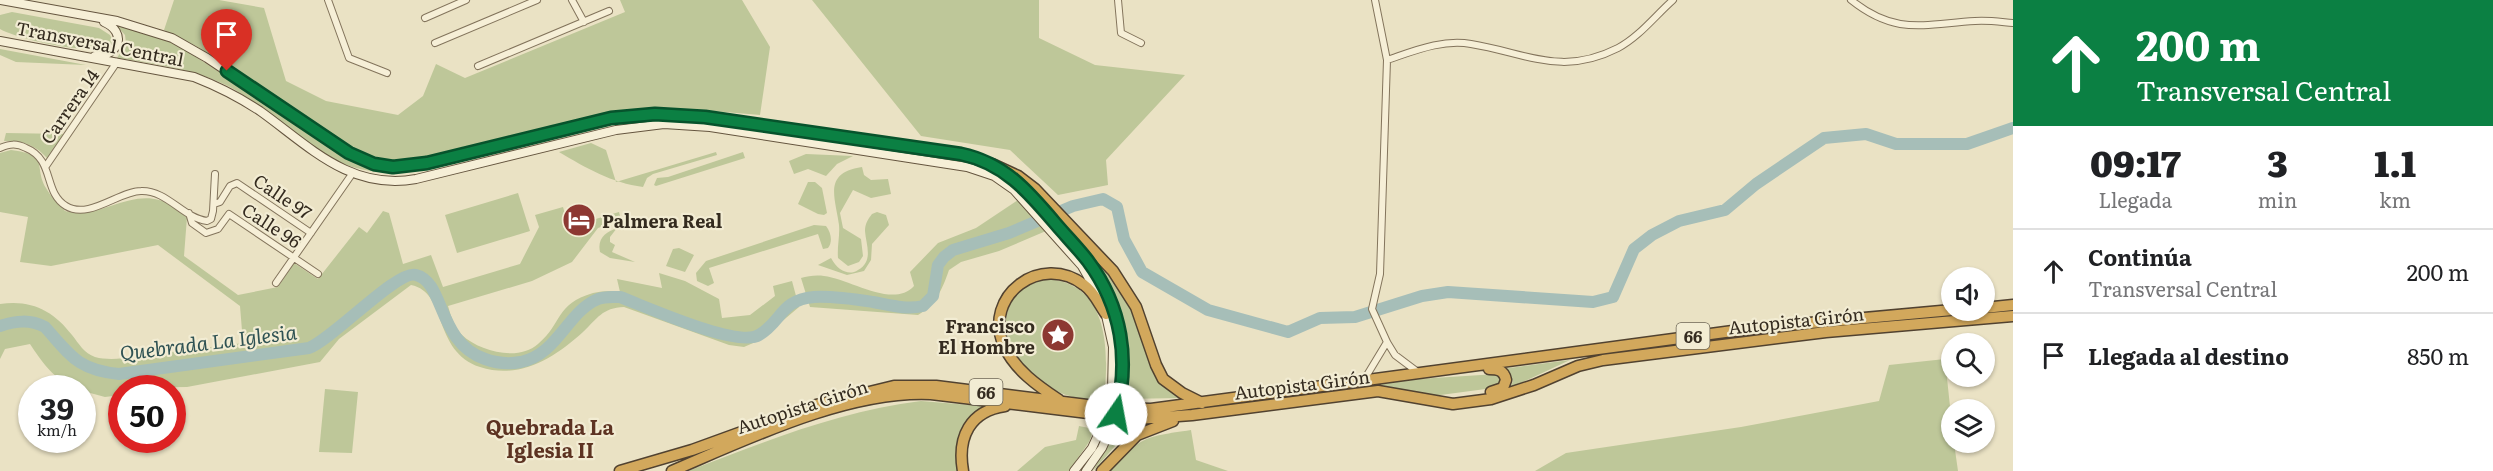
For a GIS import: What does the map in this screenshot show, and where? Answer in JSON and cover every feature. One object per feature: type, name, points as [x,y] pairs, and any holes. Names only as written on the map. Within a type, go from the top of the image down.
[{"type":"highway","points":[[992,164],[1027,182],[1040,206],[1058,225],[1113,271],[1129,294],[1163,379],[1182,393],[1202,403]]},
{"type":"highway","points":[[1062,402],[1029,378],[1004,347],[999,329],[1004,303],[1024,280],[1044,273],[1056,274],[1070,277],[1085,285],[1106,314]]},
{"type":"highway","points":[[1995,307],[2013,306]]},
{"type":"highway","name":"Autopista Girón","points":[[620,471],[692,450],[789,413],[882,388],[936,386],[1134,410],[1202,403],[1755,328],[1941,311]]},
{"type":"highway","name":"Autopista Girón","points":[[672,471],[791,423],[844,406],[890,396],[931,394],[1129,419],[1192,415],[1378,391],[1436,402],[1461,404],[1491,399],[1578,366],[1603,360],[1826,332],[2013,316]]},
{"type":"highway","points":[[1435,371],[1446,373],[1496,369],[1504,374],[1506,380],[1500,389],[1475,396],[1436,402]]},
{"type":"highway","points":[[963,471],[963,442],[971,423],[988,410],[1026,405]]},
{"type":"highway","points":[[1101,471],[1137,435],[1192,415]]},
{"type":"main road","name":"Transversal Central","points":[[1,0],[129,24],[172,38],[207,58],[349,153],[365,161],[384,166],[404,167],[427,163],[611,118],[655,114],[689,115],[738,121],[961,154],[992,164]]},
{"type":"main road","points":[[0,6],[24,5]]},
{"type":"main road","points":[[83,56],[109,54],[118,41],[113,27],[90,17]]},
{"type":"main road","name":"Transversal Central","points":[[0,39],[184,75],[217,87],[251,105],[330,162],[352,174],[379,180],[406,180],[616,130],[653,125],[690,125],[975,168],[1006,183],[1040,206],[1089,262],[1112,303],[1124,361],[1102,448],[1086,471]]},
{"type":"main road","name":"Transversal Central","points":[[1058,225],[1088,274],[1106,314],[1114,355],[1116,391]]},
{"type":"main road","name":"Transversal Central","points":[[1074,471],[1107,425]]},
{"type":"street","points":[[328,0],[349,58],[387,73]]},
{"type":"street","points":[[424,18],[466,0]]},
{"type":"street","points":[[435,43],[537,0]]},
{"type":"street","points":[[572,0],[584,22]]},
{"type":"street","points":[[1118,0],[1121,33],[1141,43]]},
{"type":"street","points":[[1375,0],[1387,60],[1380,274],[1372,309],[1387,342],[1406,365],[1419,373]]},
{"type":"street","points":[[1387,60],[1443,43],[1470,44],[1542,62],[1593,58],[1619,47],[1638,33],[1673,0]]},
{"type":"street","points":[[1851,0],[1880,19],[1898,25],[1921,26],[1979,20],[2013,23]]},
{"type":"street","points":[[478,66],[609,11]]},
{"type":"street","name":"Carrera 14","points":[[46,166],[117,62]]},
{"type":"street","points":[[0,148],[16,144],[39,155],[46,166],[56,196],[71,208],[83,209],[110,203],[130,193],[143,190],[163,197],[207,221],[212,216],[215,174]]},
{"type":"street","points":[[276,283],[352,174]]},
{"type":"street","name":"Calle 97","points":[[214,204],[220,202],[230,186],[237,183],[311,233]]},
{"type":"street","name":"Calle 96","points":[[189,213],[192,223],[206,233],[219,229],[230,214],[318,274]]},
{"type":"street","points":[[1363,381],[1387,342]]},
{"type":"green space","points":[[174,0],[219,0],[264,8],[286,81],[326,101],[398,115],[423,96],[436,64],[465,78],[625,12],[620,0],[742,0],[770,47],[760,115],[689,109],[646,109],[612,113],[426,159],[401,164],[381,163],[362,155],[196,46],[164,30]]},
{"type":"green space","points":[[812,0],[1039,0],[1039,38],[1095,65],[1185,75],[1106,160],[1108,185],[1058,195],[1010,150],[921,136]]},
{"type":"green space","points":[[12,12],[99,28],[110,35],[114,43],[93,49],[58,46],[23,38],[0,29],[0,15]]},
{"type":"green space","points":[[115,24],[166,40],[185,50],[295,121],[338,152],[377,172],[337,161],[242,94],[215,80],[174,68],[117,58],[126,43],[125,35]]},
{"type":"green space","points":[[0,49],[86,65],[16,62],[0,55]]},
{"type":"green space","points":[[6,133],[65,134],[48,159],[28,144],[4,141]]},
{"type":"green space","points":[[591,143],[606,150],[615,180],[559,152]]},
{"type":"green space","points":[[11,150],[36,158],[46,188],[65,211],[88,212],[147,198],[170,205],[187,217],[184,256],[238,295],[278,287],[294,263],[318,279],[359,227],[367,233],[383,211],[389,213],[403,264],[431,255],[443,287],[520,264],[539,227],[535,215],[563,207],[569,227],[619,212],[620,216],[616,222],[598,228],[572,262],[532,281],[448,306],[455,325],[462,335],[488,350],[510,353],[530,349],[546,336],[565,308],[581,297],[607,291],[620,292],[617,279],[662,288],[659,273],[685,281],[719,299],[722,318],[750,315],[775,296],[773,286],[792,281],[799,307],[760,340],[744,347],[729,345],[624,307],[610,309],[572,342],[548,358],[536,364],[509,371],[480,367],[465,359],[454,348],[447,336],[431,299],[423,290],[411,285],[339,339],[320,362],[187,387],[186,375],[108,375],[108,397],[105,397],[96,395],[96,375],[55,375],[30,344],[5,349],[0,359],[0,304],[22,303],[49,313],[58,319],[88,353],[95,357],[109,359],[243,343],[240,306],[158,245],[51,266],[20,262],[28,217],[0,212],[0,153]]},
{"type":"green space","points":[[716,152],[717,155],[653,174],[647,178],[643,187],[618,181]]},
{"type":"green space","points":[[743,152],[745,158],[654,185],[657,178],[668,177]]},
{"type":"green space","points":[[806,154],[853,156],[837,164],[826,176],[808,169],[794,174],[789,161]]},
{"type":"green space","points":[[862,167],[864,175],[871,180],[888,179],[891,194],[871,198],[853,190],[840,213],[843,228],[861,239],[863,256],[859,262],[848,266],[838,258],[839,225],[834,187],[841,175]]},
{"type":"green space","points":[[808,182],[815,182],[822,188],[827,213],[824,215],[798,204]]},
{"type":"green space","points":[[518,193],[530,231],[457,253],[445,215]]},
{"type":"green space","points":[[1018,200],[1046,231],[999,251],[961,262],[949,270],[938,296],[918,315],[810,307],[801,278],[809,276],[834,278],[883,294],[895,295],[905,292],[914,286],[910,272],[938,243],[976,228]]},
{"type":"green space","points":[[877,212],[886,215],[889,225],[872,244],[871,260],[864,271],[847,275],[818,265],[831,258],[839,268],[847,272],[854,272],[863,266],[868,257],[866,226],[872,214]]},
{"type":"green space","points":[[814,225],[828,228],[831,240],[828,248],[823,249],[818,234],[709,268],[714,283],[708,286],[697,281],[696,273],[706,261]]},
{"type":"green space","points":[[1062,226],[1120,287],[1130,304],[1154,372],[1181,398],[1124,399],[1127,384],[1127,352],[1117,306],[1100,270]]},
{"type":"green space","points":[[617,228],[610,237],[610,242],[615,245],[612,252],[635,262],[610,258],[600,252],[599,247],[603,236]]},
{"type":"green space","points":[[679,248],[694,255],[685,272],[666,266],[673,249]]},
{"type":"green space","points":[[1046,279],[1066,283],[1081,291],[1092,303],[1099,317],[1104,334],[1106,370],[1105,388],[1100,388],[1097,401],[1070,396],[1049,386],[1027,368],[1010,345],[1006,332],[1006,319],[1010,305],[1025,288],[1034,282]]},
{"type":"green space","points":[[1941,359],[1941,387],[1948,387],[1949,399],[1941,399],[1941,453],[1955,453],[1958,471],[1535,471],[1566,453],[1741,427],[1879,401],[1889,365]]},
{"type":"green space","points":[[1570,360],[1510,388],[1513,381],[1502,369]]},
{"type":"green space","points":[[1497,374],[1501,378],[1501,384],[1493,388],[1433,396],[1372,388],[1328,392],[1402,380]]},
{"type":"green space","points":[[325,389],[358,392],[352,453],[319,452]]},
{"type":"green space","points":[[921,401],[982,406],[970,420],[958,444],[959,471],[688,471],[831,420]]},
{"type":"green space","points":[[1118,424],[1142,425],[1116,445],[1093,471]]},
{"type":"green space","points":[[1079,426],[1094,429],[1089,442],[1069,471],[1017,471],[1045,447],[1076,440]]},
{"type":"green space","points":[[1191,430],[1196,460],[1228,471],[1109,471],[1137,444],[1145,440],[1163,434]]},
{"type":"waterway","name":"Quebrada La Iglesia","points":[[0,326],[23,322],[39,324],[45,327],[76,360],[94,369],[119,374],[309,348],[334,332],[395,282],[407,276],[416,275],[425,280],[432,289],[458,340],[469,351],[485,359],[503,363],[517,363],[534,358],[544,351],[587,305],[606,297],[620,297],[691,325],[748,338],[767,330],[788,307],[803,299],[836,297],[904,307],[923,306],[933,296],[938,265],[953,250],[1009,233],[1073,206],[1103,199],[1117,207],[1124,239],[1142,272],[1208,310],[1288,332],[1320,318],[1355,317],[1422,296],[1448,292],[1593,302],[1613,297],[1634,249],[1652,235],[1679,221],[1725,210],[1756,184],[1824,138],[1866,134],[1896,144],[1967,144],[2013,128]]},
{"type":"place","name":"Palmera Real","points":[[579,220]]},
{"type":"place","name":"Francisco El Hombre","points":[[1058,335]]},
{"type":"district","name":"Quebrada La Iglesia II","points":[[550,438]]},
{"type":"route","points":[[227,71],[349,153],[365,161],[384,166],[404,167],[427,163],[611,118],[655,114],[689,115],[738,121],[961,154],[981,159],[1003,170],[1032,195],[1082,253],[1102,282],[1115,312],[1124,361],[1123,381],[1116,414]]}]
